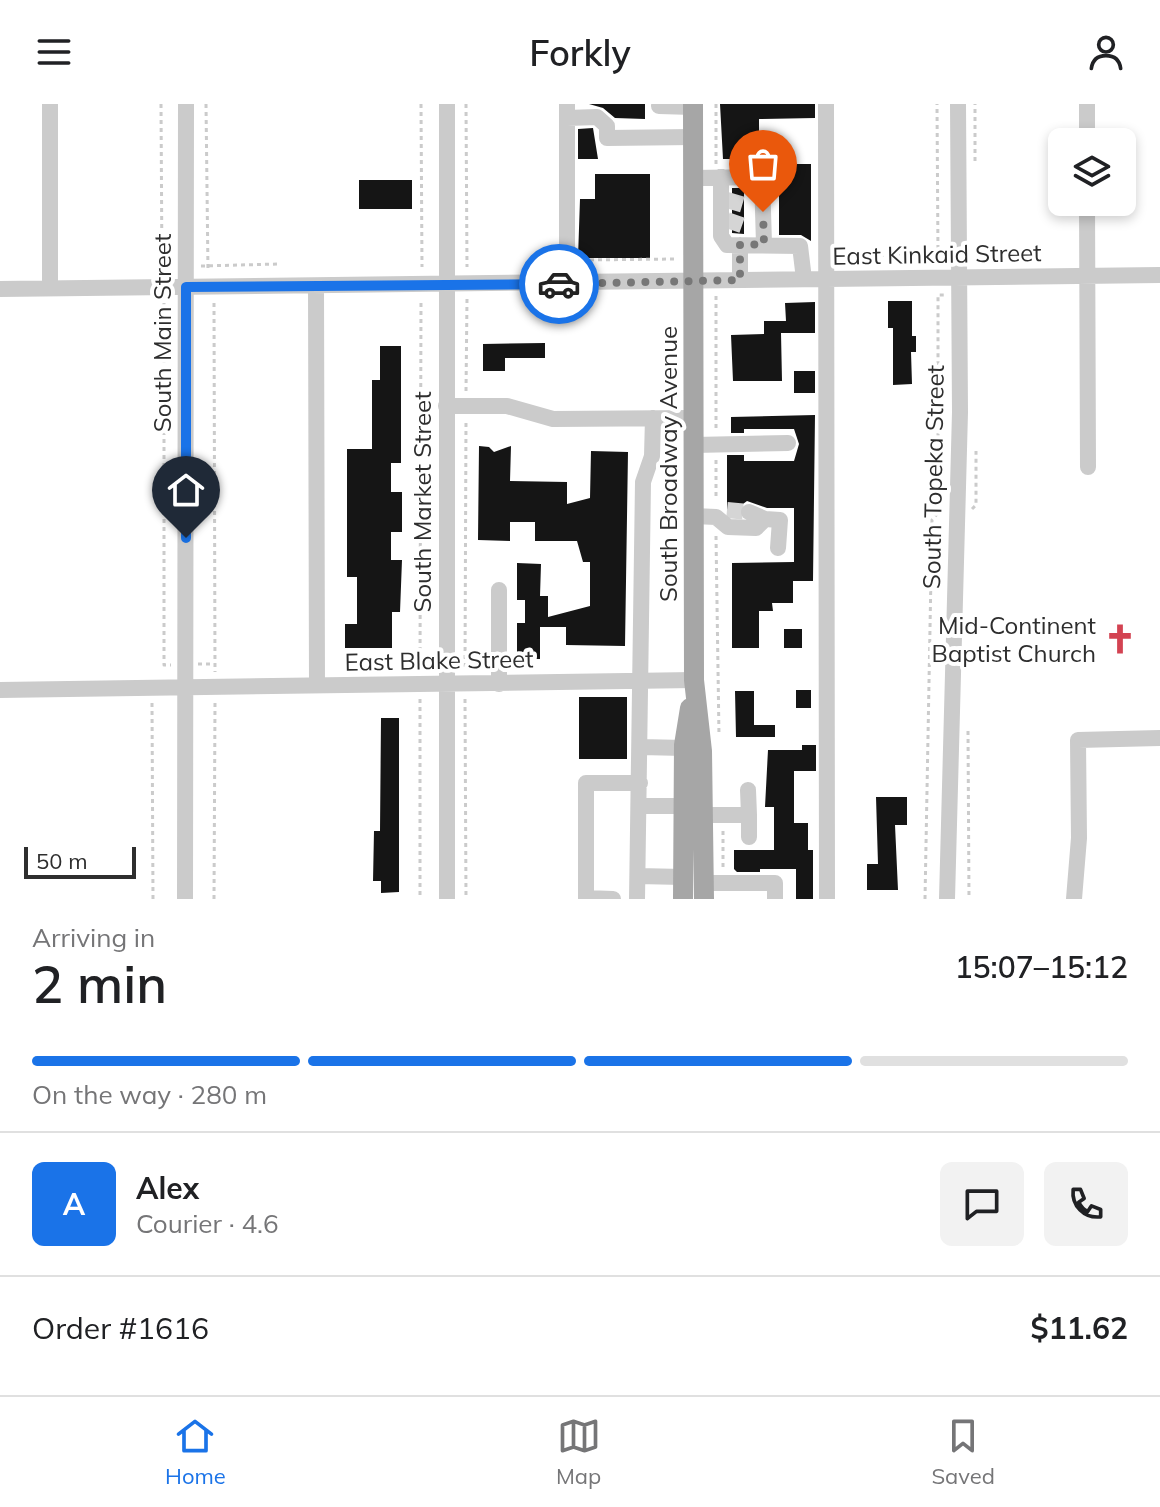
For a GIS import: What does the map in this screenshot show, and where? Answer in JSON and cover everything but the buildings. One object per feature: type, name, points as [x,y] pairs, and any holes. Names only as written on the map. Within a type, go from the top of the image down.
[{"type":"main road","name":"South Broadway Avenue","points":[[693,106],[694,680],[702,751],[704,891]]},
{"type":"main road","name":"South Broadway Avenue","points":[[683,899],[684,748],[694,680]]},
{"type":"street","points":[[50,104],[50,288]]},
{"type":"street","name":"South Main Street","points":[[185,899],[186,104]]},
{"type":"street","name":"South Market Street","points":[[447,104],[447,899]]},
{"type":"street","points":[[826,104],[827,899]]},
{"type":"street","name":"South Topeka Street","points":[[947,899],[960,412],[958,104]]},
{"type":"street","points":[[1087,104],[1087,128]]},
{"type":"street","points":[[660,137],[659,105],[693,106]]},
{"type":"street","points":[[567,284],[567,111],[597,117],[607,126],[607,138],[693,137]]},
{"type":"street","points":[[721,177],[724,198],[721,236],[727,245],[740,245],[763,238]]},
{"type":"street","points":[[693,178],[762,177],[763,238]]},
{"type":"street","points":[[744,205],[763,212]]},
{"type":"street","points":[[1087,216],[1088,467]]},
{"type":"street","points":[[744,226],[763,238],[800,246],[804,279]]},
{"type":"street","points":[[740,245],[740,280]]},
{"type":"street","name":"East Kinkaid Street","points":[[0,289],[804,279],[959,286],[1086,276],[1160,275]]},
{"type":"street","points":[[316,286],[317,685]]},
{"type":"street","points":[[446,406],[507,406],[553,419],[694,418]]},
{"type":"street","points":[[637,899],[643,482],[652,456],[653,418]]},
{"type":"street","points":[[694,445],[788,443]]},
{"type":"street","points":[[694,516],[721,514],[728,527],[756,528],[757,515],[780,520],[778,548]]},
{"type":"street","points":[[499,590],[499,684]]},
{"type":"street","name":"East Blake Street","points":[[0,690],[694,680]]},
{"type":"street","points":[[1074,899],[1079,838],[1078,740],[1160,738]]},
{"type":"street","points":[[641,747],[684,748]]},
{"type":"street","points":[[613,899],[586,898],[586,783],[640,783]]},
{"type":"street","points":[[748,790],[749,837]]},
{"type":"street","points":[[640,806],[684,806]]},
{"type":"street","points":[[703,815],[749,815]]},
{"type":"street","points":[[638,876],[683,877]]},
{"type":"street","points":[[704,891],[775,883],[775,899]]},
{"type":"path","points":[[153,899],[152,696],[164,665],[161,104]]},
{"type":"path","points":[[206,104],[208,266],[214,301],[214,899]]},
{"type":"path","points":[[420,899],[421,104]]},
{"type":"path","points":[[466,104],[466,899]]},
{"type":"path","points":[[937,104],[938,255]]},
{"type":"path","points":[[567,260],[674,259],[671,282]]},
{"type":"path","points":[[197,266],[278,264]]},
{"type":"path","points":[[925,899],[932,520],[938,513],[938,295],[959,286]]},
{"type":"path","points":[[164,665],[214,664]]},
{"type":"tunnel","points":[[727,200],[744,205]]},
{"type":"tunnel","points":[[727,220],[744,226]]},
{"type":"tunnel","points":[[727,510],[749,512]]},
{"type":"way so far","points":[[559,284],[740,280],[740,245],[764,244],[763,212]]},
{"type":"place","name":"Mid-Continent Baptist Church","points":[[1120,639]]},
{"type":"route","points":[[186,538],[186,287],[559,284]]}]
